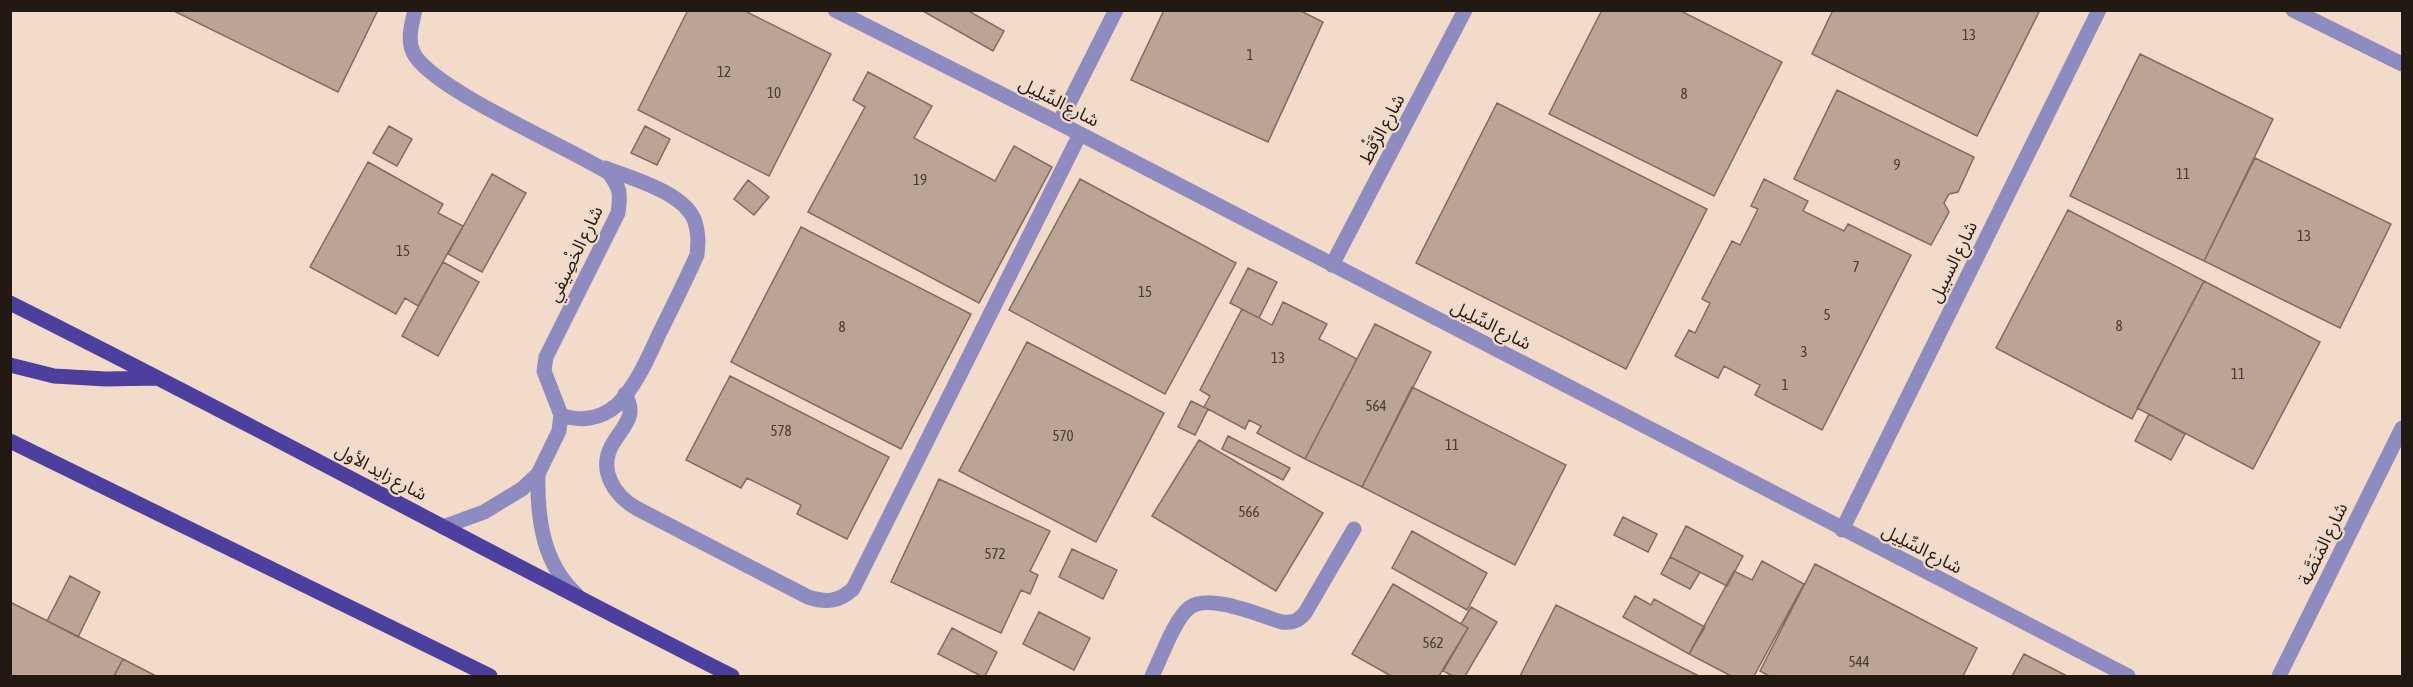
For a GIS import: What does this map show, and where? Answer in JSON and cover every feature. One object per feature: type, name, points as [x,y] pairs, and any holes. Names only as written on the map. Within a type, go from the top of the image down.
[{"type":"main road","name":"شارع زايد الأول","points":[[10,303],[160,378],[583,601],[732,676]]},
{"type":"main road","points":[[10,365],[54,376],[106,379],[160,378]]},
{"type":"main road","points":[[10,441],[490,676]]},
{"type":"street","name":"شارع الخْصِيفي","points":[[415,10],[410,34],[412,50],[423,67],[447,86],[609,172],[619,186],[618,213],[546,357],[544,371],[561,416]]},
{"type":"street","name":"شارع السِّلِيل","points":[[835,10],[1059,123],[2128,676]]},
{"type":"street","points":[[1059,123],[1116,10]]},
{"type":"street","name":"شارع الرَّقْط","points":[[1332,265],[1465,10]]},
{"type":"street","name":"شارع السبيل","points":[[1842,530],[2099,10]]},
{"type":"street","points":[[2293,10],[2403,64]]},
{"type":"street","points":[[626,394],[630,404],[627,423],[611,445],[607,459],[608,473],[618,496],[636,508],[808,597],[832,602],[842,598],[853,589],[1080,134]]},
{"type":"street","points":[[442,527],[484,512],[522,489],[538,474],[560,431],[561,416],[573,419],[597,417],[617,404],[626,394],[646,361],[697,255],[699,238],[695,220],[686,207],[670,196],[594,163]]},
{"type":"street","name":"شارع المَنَصَّة","points":[[2279,676],[2403,428]]},
{"type":"street","points":[[538,474],[540,522],[545,546],[568,587],[583,601]]},
{"type":"street","points":[[1152,676],[1180,620],[1189,608],[1200,602],[1214,602],[1282,622],[1292,623],[1298,620],[1305,613],[1354,529]]},
{"type":"building","points":[[172,10],[378,10],[338,92]]},
{"type":"building","points":[[688,10],[743,10],[831,54],[769,176],[638,110]]},
{"type":"building","points":[[921,10],[967,10],[1004,31],[993,51]]},
{"type":"building","points":[[1164,10],[1299,10],[1323,22],[1268,142],[1131,80]]},
{"type":"building","points":[[1602,10],[1679,10],[1782,62],[1714,196],[1549,114]]},
{"type":"building","points":[[1833,10],[2040,10],[1977,136],[1812,54]]},
{"type":"building","points":[[2140,54],[2273,119],[2204,261],[2070,196]]},
{"type":"building","points":[[868,72],[932,106],[914,138],[995,181],[1014,146],[1052,167],[979,303],[808,212],[865,107],[853,100]]},
{"type":"building","points":[[1837,90],[1974,157],[1958,192],[1949,194],[1944,203],[1949,212],[1931,245],[1794,179]]},
{"type":"building","points":[[1497,103],[1707,209],[1626,369],[1416,263]]},
{"type":"building","points":[[389,126],[412,139],[397,166],[373,153]]},
{"type":"building","points":[[645,126],[670,139],[657,165],[631,153]]},
{"type":"building","points":[[2255,158],[2391,224],[2340,328],[2204,261]]},
{"type":"building","points":[[368,162],[443,204],[438,213],[463,226],[418,306],[405,298],[396,314],[310,267]]},
{"type":"building","points":[[492,174],[526,193],[482,272],[448,254]]},
{"type":"building","points":[[1080,179],[1236,263],[1165,394],[1009,310]]},
{"type":"building","points":[[1764,179],[1808,201],[1803,211],[1844,231],[1848,224],[1911,255],[1822,430],[1755,395],[1760,385],[1724,366],[1718,378],[1675,356],[1689,330],[1695,333],[1710,303],[1702,299],[1732,241],[1740,245],[1758,209],[1751,206]]},
{"type":"building","points":[[748,180],[769,197],[754,215],[734,199]]},
{"type":"building","points":[[2068,210],[2204,281],[2132,419],[1996,348]]},
{"type":"building","points":[[801,227],[971,314],[901,449],[731,362]]},
{"type":"building","points":[[443,262],[479,282],[438,356],[402,336]]},
{"type":"building","points":[[1248,268],[1277,282],[1259,318],[1230,303]]},
{"type":"building","points":[[2204,281],[2320,342],[2253,469],[2137,408]]},
{"type":"building","points":[[1283,302],[1327,324],[1319,339],[1357,359],[1305,459],[1257,433],[1261,426],[1249,420],[1245,429],[1204,407],[1210,396],[1200,390],[1242,309],[1272,325]]},
{"type":"building","points":[[1375,324],[1431,352],[1362,487],[1305,459]]},
{"type":"building","points":[[1027,342],[1164,413],[1096,542],[959,471]]},
{"type":"building","points":[[730,376],[889,457],[847,539],[797,514],[801,505],[747,478],[741,488],[686,460]]},
{"type":"building","points":[[1412,387],[1566,465],[1515,565],[1362,487]]},
{"type":"building","points":[[1191,401],[1208,409],[1195,435],[1178,427]]},
{"type":"building","points":[[2149,414],[2185,434],[2171,460],[2135,441]]},
{"type":"building","points":[[1228,436],[1290,468],[1283,480],[1222,449]]},
{"type":"building","points":[[1199,440],[1323,513],[1276,591],[1152,516]]},
{"type":"building","points":[[939,479],[1050,531],[1030,571],[1038,575],[1030,594],[1021,590],[1001,633],[891,582]]},
{"type":"building","points":[[1623,517],[1657,534],[1648,552],[1614,535]]},
{"type":"building","points":[[1686,526],[1743,556],[1727,586],[1670,557]]},
{"type":"building","points":[[1412,531],[1487,573],[1467,610],[1392,568]]},
{"type":"building","points":[[1072,549],[1117,570],[1103,599],[1059,577]]},
{"type":"building","points":[[1670,557],[1700,572],[1690,589],[1661,574]]},
{"type":"building","points":[[1762,561],[1804,584],[1754,676],[1731,676],[1689,654],[1734,571],[1752,580]]},
{"type":"building","points":[[1815,564],[1977,648],[1963,676],[1769,676],[1760,671]]},
{"type":"building","points":[[70,576],[100,592],[78,637],[47,621]]},
{"type":"building","points":[[1393,584],[1468,628],[1439,676],[1391,676],[1352,654]]},
{"type":"building","points":[[1635,596],[1651,605],[1654,599],[1705,627],[1689,654],[1623,617]]},
{"type":"building","points":[[10,602],[123,659],[114,676],[10,676]]},
{"type":"building","points":[[1556,605],[1699,676],[1520,676]]},
{"type":"building","points":[[1471,607],[1497,622],[1465,676],[1453,676],[1443,671],[1468,628],[1461,624]]},
{"type":"building","points":[[1039,612],[1090,638],[1074,670],[1023,644]]},
{"type":"building","points":[[952,628],[997,652],[985,676],[938,654]]},
{"type":"building","points":[[2024,654],[2067,676],[2012,676]]},
{"type":"building","points":[[123,659],[156,676],[114,676]]}]
